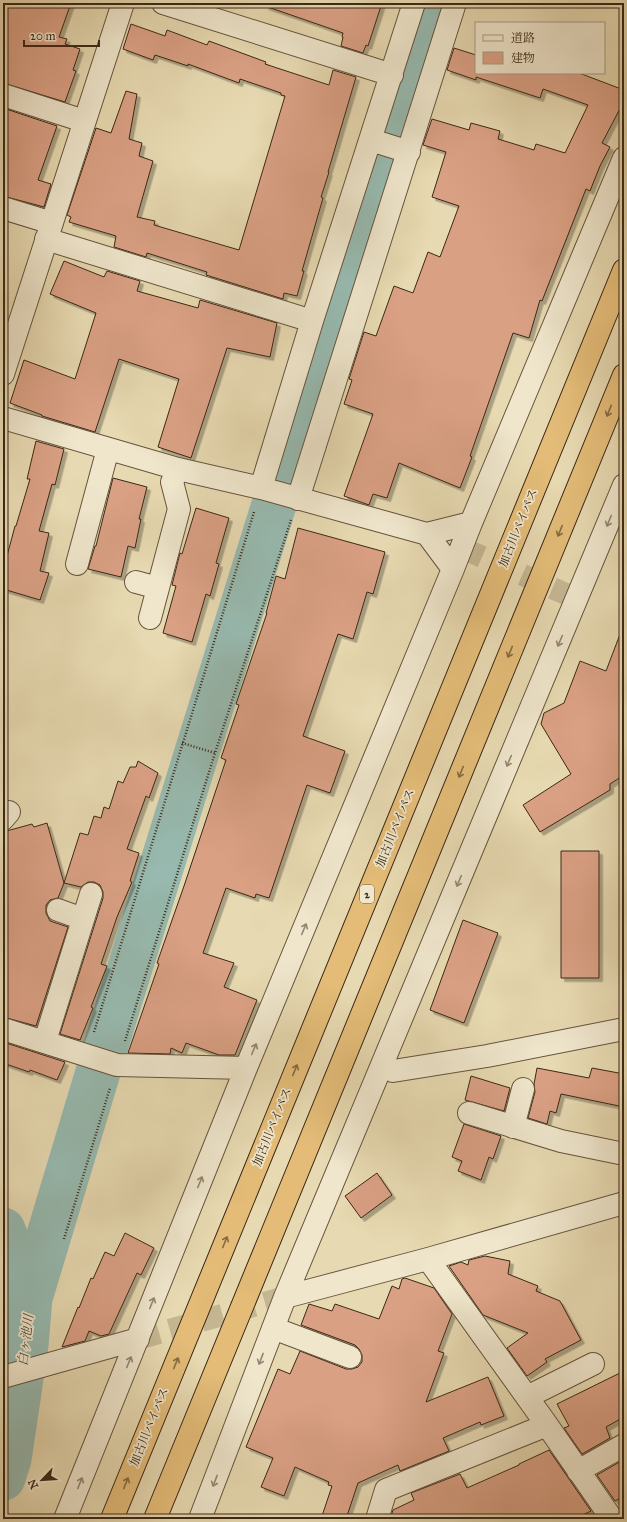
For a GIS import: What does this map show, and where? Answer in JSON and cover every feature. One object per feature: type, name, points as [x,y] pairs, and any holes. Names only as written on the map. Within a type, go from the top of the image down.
[{"type":"highway","name":"加古川バイパス","points":[[112,1519],[624,270]]},
{"type":"highway","points":[[154,1519],[624,375]]},
{"type":"street","points":[[3,374],[123,3]]},
{"type":"street","points":[[163,3],[392,75]]},
{"type":"street","points":[[261,488],[312,321],[414,3]]},
{"type":"street","points":[[298,499],[455,3]]},
{"type":"street","points":[[3,95],[84,120]]},
{"type":"street","points":[[371,140],[409,152]]},
{"type":"street","points":[[65,1519],[246,1068],[471,523],[624,158]]},
{"type":"street","points":[[3,208],[49,231],[312,321]]},
{"type":"street","points":[[3,418],[178,469],[261,488],[427,534],[471,523]]},
{"type":"street","points":[[77,564],[108,449]]},
{"type":"street","points":[[150,618],[179,509],[172,482],[178,469]]},
{"type":"street","points":[[200,1519],[285,1296],[624,485]]},
{"type":"street","points":[[427,534],[453,569]]},
{"type":"street","points":[[136,582],[158,588]]},
{"type":"street","points":[[44,1041],[91,894]]},
{"type":"street","points":[[58,910],[83,919]]},
{"type":"street","points":[[3,1029],[117,1065],[246,1068]]},
{"type":"street","points":[[393,1071],[486,1056],[624,1029]]},
{"type":"street","points":[[513,1127],[524,1089]]},
{"type":"street","points":[[469,1113],[561,1142],[624,1154]]},
{"type":"street","points":[[285,1296],[428,1259],[624,1203]]},
{"type":"street","points":[[428,1259],[547,1425],[578,1472],[612,1519]]},
{"type":"street","points":[[273,1328],[350,1357]]},
{"type":"street","points":[[3,1377],[138,1339]]},
{"type":"street","points":[[527,1397],[593,1364]]},
{"type":"street","points":[[377,1519],[386,1490],[547,1425]]},
{"type":"street","points":[[578,1472],[624,1445]]},
{"type":"path","points":[[86,1056],[261,488]]},
{"type":"path","points":[[64,1239],[215,753],[298,499]]},
{"type":"path","points":[[182,743],[215,753]]},
{"type":"building","points":[[3,3],[71,3],[59,37],[67,39],[65,44],[80,49],[73,70],[76,71],[65,102],[3,83]]},
{"type":"building","points":[[266,3],[382,3],[368,46],[366,45],[363,53],[341,46],[343,33],[265,6]]},
{"type":"building","points":[[131,24],[165,36],[167,30],[207,45],[209,41],[266,62],[265,64],[329,85],[333,70],[356,77],[321,197],[323,198],[302,271],[304,271],[297,296],[284,293],[283,299],[206,275],[207,272],[147,253],[146,257],[114,247],[116,236],[69,222],[71,217],[67,215],[96,128],[111,133],[126,91],[137,94],[129,139],[142,143],[139,156],[153,161],[137,217],[155,221],[154,225],[239,250],[285,96],[281,95],[281,93],[240,79],[239,83],[188,64],[188,66],[155,55],[153,60],[123,49]]},
{"type":"building","points":[[454,48],[475,55],[475,74],[582,74],[624,90],[624,101],[602,143],[610,147],[600,166],[590,191],[586,189],[542,301],[540,300],[529,338],[513,333],[470,456],[472,457],[460,488],[399,463],[387,498],[373,494],[369,505],[344,496],[373,414],[344,404],[352,380],[349,379],[364,332],[376,336],[394,286],[413,293],[428,252],[440,257],[459,206],[432,197],[446,152],[423,145],[432,119],[469,130],[471,123],[500,131],[498,139],[534,150],[536,144],[565,153],[588,105],[543,89],[540,98],[476,77],[476,80],[447,70]]},
{"type":"building","points":[[3,108],[57,126],[38,180],[51,184],[44,207],[3,196]]},
{"type":"building","points":[[64,261],[104,277],[107,271],[140,281],[137,291],[198,308],[200,300],[277,323],[270,357],[227,348],[191,458],[158,447],[179,379],[119,359],[95,432],[42,416],[10,403],[24,360],[75,379],[96,313],[50,294]]},
{"type":"building","points":[[36,441],[64,449],[55,485],[52,484],[39,531],[49,533],[40,571],[49,573],[40,600],[3,589],[3,571],[30,479],[27,479]]},
{"type":"building","points":[[113,478],[147,487],[139,519],[141,519],[135,548],[128,546],[121,577],[88,569],[96,546]]},
{"type":"building","points":[[196,508],[229,518],[216,563],[219,564],[210,596],[206,594],[192,642],[163,633],[176,586],[172,585],[180,553],[182,554]]},
{"type":"building","points":[[298,528],[385,552],[373,594],[367,592],[353,639],[338,634],[303,736],[345,751],[330,793],[307,785],[269,898],[256,894],[255,898],[226,888],[203,953],[234,963],[224,987],[257,1000],[235,1055],[219,1055],[186,1043],[182,1053],[171,1048],[170,1054],[128,1053],[226,760],[221,758],[239,705],[236,704],[267,613],[276,576],[285,579]]},
{"type":"building","points":[[622,629],[624,630],[624,775],[610,784],[610,790],[540,832],[523,805],[571,774],[541,724],[544,713],[564,703],[580,661],[606,671]]},
{"type":"building","points":[[138,761],[158,773],[149,798],[146,796],[127,849],[139,853],[130,881],[132,882],[117,917],[101,964],[107,966],[91,1007],[93,1008],[80,1040],[60,1034],[103,898],[103,892],[100,885],[94,882],[88,882],[81,887],[64,883],[80,833],[88,835],[94,816],[101,818],[104,807],[109,809],[118,781],[123,783],[130,767],[136,767]]},
{"type":"building","points":[[47,823],[64,883],[58,898],[50,900],[46,905],[46,913],[50,921],[68,927],[36,1026],[3,1017],[3,832],[32,824],[34,827]]},
{"type":"building","points":[[561,851],[599,851],[599,978],[561,978]]},
{"type":"building","points":[[463,920],[498,933],[464,1023],[430,1010]]},
{"type":"building","points":[[3,1042],[65,1062],[57,1080],[30,1070],[29,1072],[3,1063]]},
{"type":"building","points":[[537,1068],[589,1078],[592,1068],[624,1074],[624,1107],[561,1094],[556,1113],[550,1111],[547,1124],[528,1118],[535,1092],[534,1084]]},
{"type":"building","points":[[471,1076],[510,1088],[504,1111],[465,1100]]},
{"type":"building","points":[[464,1124],[501,1136],[493,1159],[489,1157],[481,1180],[458,1171],[462,1161],[452,1157]]},
{"type":"building","points":[[377,1173],[392,1195],[361,1218],[345,1196]]},
{"type":"building","points":[[125,1233],[154,1248],[141,1275],[137,1273],[109,1334],[101,1336],[89,1331],[85,1341],[62,1347],[91,1278],[93,1279],[105,1252],[114,1256]]},
{"type":"building","points":[[485,1256],[510,1261],[508,1274],[538,1286],[536,1291],[560,1301],[581,1340],[545,1359],[547,1362],[527,1376],[507,1348],[528,1333],[483,1315],[449,1266],[461,1262],[468,1265],[469,1260]]},
{"type":"building","points":[[405,1278],[434,1288],[452,1314],[438,1351],[444,1353],[426,1402],[488,1377],[504,1416],[481,1425],[480,1422],[443,1438],[449,1451],[400,1471],[398,1465],[358,1483],[346,1519],[321,1519],[332,1486],[328,1485],[329,1482],[295,1467],[284,1496],[261,1487],[273,1458],[246,1447],[278,1369],[290,1374],[300,1351],[346,1369],[358,1367],[362,1362],[362,1355],[355,1345],[301,1325],[309,1304],[332,1311],[335,1304],[379,1319],[392,1286],[399,1289],[402,1279]]},
{"type":"building","points":[[624,1371],[624,1417],[606,1427],[610,1438],[582,1454],[564,1428],[569,1426],[557,1404]]},
{"type":"building","points":[[549,1450],[591,1511],[574,1519],[390,1519],[393,1510],[414,1500],[411,1493],[460,1474],[467,1488]]},
{"type":"building","points":[[623,1460],[624,1496],[615,1501],[597,1475]]},
{"type":"waterway","points":[[30,1298],[114,1019],[286,466],[434,3]]},
{"type":"waterway","name":"白ヶ池川","points":[[3,1230],[30,1298],[26,1345],[9,1459],[3,1478]]},
{"type":"tunnel","points":[[462,548],[577,599]]},
{"type":"tunnel","points":[[138,1339],[285,1297]]}]
